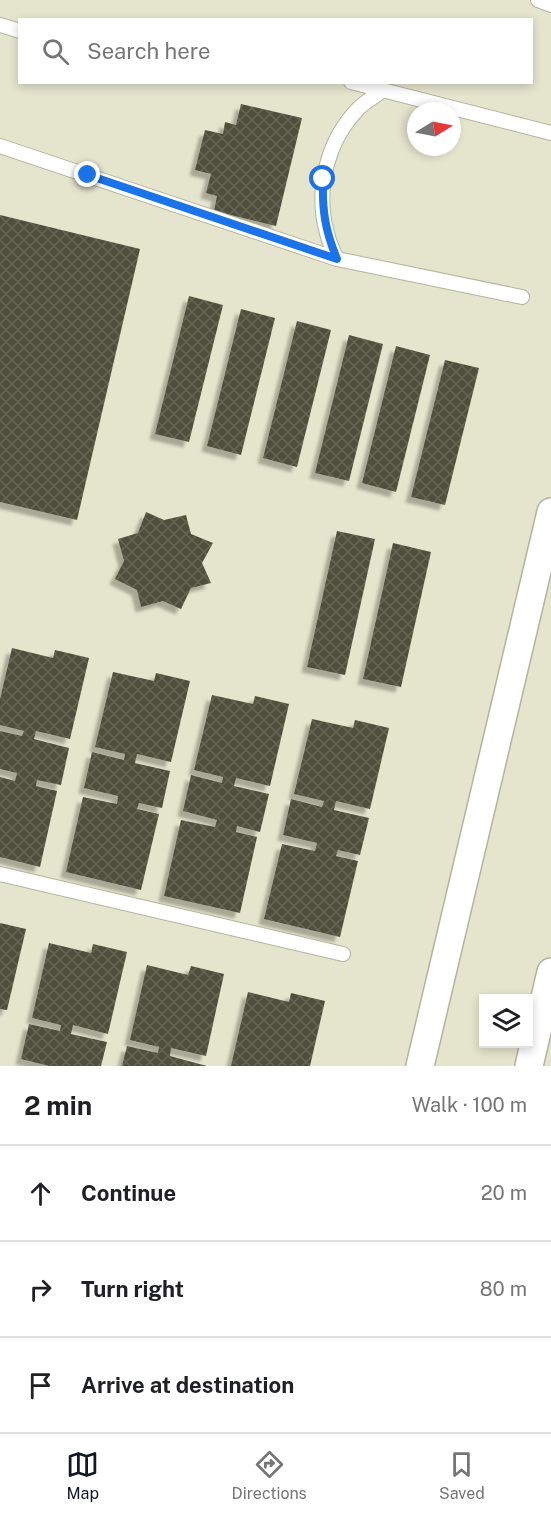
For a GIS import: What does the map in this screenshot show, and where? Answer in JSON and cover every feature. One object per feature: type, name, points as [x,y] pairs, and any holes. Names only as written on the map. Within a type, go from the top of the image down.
[{"type":"street","points":[[420,1066],[551,512]]},
{"type":"street","points":[[529,1066],[551,972]]},
{"type":"lane","points":[[538,0],[551,5]]},
{"type":"lane","points":[[0,25],[18,30]]},
{"type":"lane","points":[[358,84],[551,133]]},
{"type":"lane","points":[[337,259],[327,234],[322,207],[323,179],[328,161],[343,128],[360,107],[382,91]]},
{"type":"lane","points":[[0,146],[337,259],[522,297]]},
{"type":"lane","points":[[0,874],[343,954]]},
{"type":"building","points":[[241,104],[302,118],[276,226],[214,211],[217,196],[206,193],[211,174],[195,170],[205,130],[223,134],[225,122],[236,125]]},
{"type":"building","points":[[0,215],[140,249],[77,520],[0,502]]},
{"type":"building","points":[[189,296],[223,305],[189,442],[155,434]]},
{"type":"building","points":[[241,309],[275,318],[241,455],[207,446]]},
{"type":"building","points":[[297,321],[331,330],[297,467],[263,458]]},
{"type":"building","points":[[349,335],[383,344],[349,481],[315,473]]},
{"type":"building","points":[[396,346],[430,355],[396,492],[362,483]]},
{"type":"building","points":[[445,360],[479,368],[445,505],[411,497]]},
{"type":"building","points":[[146,512],[164,520],[186,515],[191,534],[213,543],[202,563],[211,583],[191,588],[181,609],[163,601],[141,607],[137,590],[115,579],[124,561],[118,539],[138,533]]},
{"type":"building","points":[[337,531],[375,539],[345,675],[307,667]]},
{"type":"building","points":[[393,543],[431,552],[401,687],[363,679]]},
{"type":"building","points":[[12,648],[53,658],[55,650],[89,658],[70,739],[36,731],[34,739],[69,748],[61,785],[37,780],[36,786],[57,791],[40,867],[0,857],[0,777],[15,781],[17,773],[0,769],[0,731],[22,736],[24,731],[0,725],[0,699]]},
{"type":"building","points":[[113,672],[154,681],[156,673],[190,681],[171,762],[137,754],[135,763],[170,771],[162,808],[139,803],[137,809],[159,814],[141,890],[66,872],[83,797],[117,804],[118,796],[84,788],[92,752],[124,760],[125,754],[95,747]]},
{"type":"building","points":[[212,695],[253,704],[255,696],[289,704],[270,786],[236,778],[234,786],[269,794],[260,832],[237,826],[236,832],[257,837],[240,913],[164,896],[181,820],[215,827],[217,820],[183,811],[191,775],[222,783],[223,777],[194,770]]},
{"type":"building","points":[[312,719],[353,728],[355,720],[389,728],[370,809],[336,801],[334,810],[369,818],[360,855],[338,850],[336,856],[358,861],[340,937],[264,919],[282,844],[315,851],[317,843],[283,835],[291,799],[322,807],[324,801],[294,794]]},
{"type":"building","points":[[0,923],[26,929],[7,1010],[0,1009]]},
{"type":"building","points":[[49,943],[91,953],[93,944],[127,952],[108,1034],[73,1025],[71,1034],[107,1042],[101,1066],[49,1066],[21,1059],[29,1024],[60,1031],[61,1025],[32,1018]]},
{"type":"building","points":[[147,965],[188,975],[191,966],[224,974],[206,1056],[171,1048],[170,1056],[207,1066],[122,1066],[127,1046],[158,1053],[159,1047],[130,1040]]},
{"type":"building","points":[[248,992],[289,1002],[291,993],[325,1001],[310,1066],[231,1066]]},
{"type":"route","points":[[88,175],[337,259],[327,234],[322,207],[323,179]]}]
